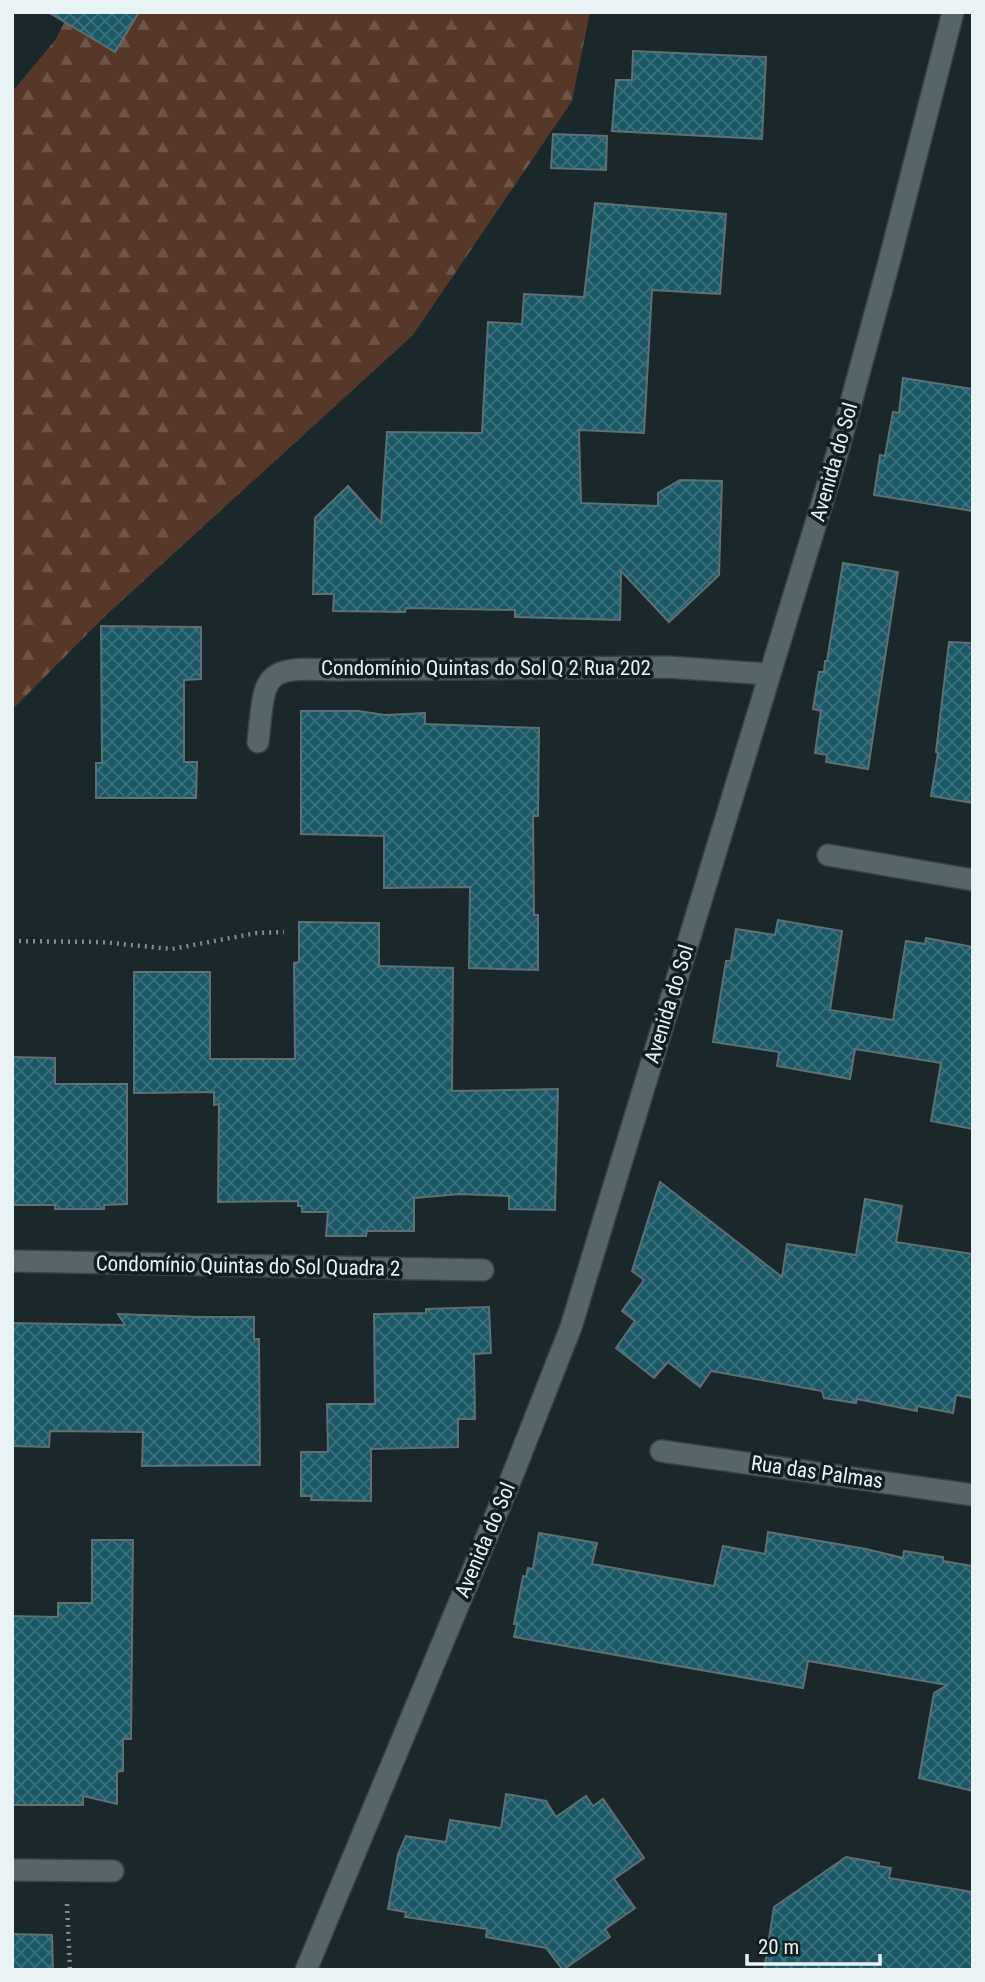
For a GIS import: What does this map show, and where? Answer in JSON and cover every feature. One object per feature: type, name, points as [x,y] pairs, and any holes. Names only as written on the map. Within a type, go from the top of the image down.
[{"type":"street","name":"Avenida do Sol","points":[[306,1970],[513,1474],[571,1327],[837,454],[953,12]]},
{"type":"street","name":"Condomínio Quintas do Sol Q 2 Rua 202","points":[[258,742],[265,686],[272,677],[284,671],[303,668],[667,667],[769,674]]},
{"type":"street","points":[[828,855],[973,880]]},
{"type":"street","name":"Condomínio Quintas do Sol Quadra 2","points":[[12,1261],[483,1270]]},
{"type":"street","name":"Rua das Palmas","points":[[661,1451],[973,1495]]},
{"type":"street","points":[[12,1870],[113,1871]]},
{"type":"path","points":[[12,941],[101,942],[173,949],[257,933],[284,932]]},
{"type":"path","points":[[65,1870],[70,1970]]},
{"type":"green space","points":[[69,12],[590,12],[572,101],[413,335],[103,618],[12,710],[12,92],[56,39]]},
{"type":"building","points":[[48,12],[139,12],[115,52]]},
{"type":"building","points":[[633,51],[766,57],[762,139],[612,131],[616,80],[632,80]]},
{"type":"building","points":[[553,134],[607,136],[606,170],[551,168]]},
{"type":"building","points":[[595,203],[726,214],[720,294],[652,290],[644,433],[579,430],[581,503],[658,506],[658,493],[680,480],[722,481],[719,575],[669,622],[621,571],[620,620],[515,617],[515,610],[406,608],[405,612],[333,611],[334,594],[313,594],[315,518],[348,486],[381,523],[387,432],[482,433],[488,322],[522,324],[524,294],[584,297]]},
{"type":"building","points":[[903,378],[973,389],[973,511],[874,495],[880,455],[885,456],[893,412],[899,413]]},
{"type":"building","points":[[843,563],[898,572],[868,769],[826,762],[827,755],[815,753],[821,711],[813,709],[819,672],[824,672],[827,661]]},
{"type":"building","points":[[101,626],[201,627],[201,679],[184,680],[184,762],[197,762],[196,798],[96,798],[96,763],[102,763]]},
{"type":"building","points":[[949,642],[973,643],[973,803],[931,796]]},
{"type":"building","points":[[301,711],[358,711],[385,715],[425,713],[425,724],[539,728],[538,816],[533,816],[534,915],[538,915],[538,970],[469,968],[470,887],[384,888],[384,836],[301,834]]},
{"type":"building","points":[[778,920],[842,931],[830,1010],[893,1020],[906,941],[925,944],[926,938],[973,947],[973,1129],[931,1121],[941,1063],[855,1049],[850,1079],[777,1066],[779,1052],[713,1042],[726,961],[731,961],[736,929],[775,935]]},
{"type":"building","points":[[299,922],[379,923],[379,966],[453,968],[452,1091],[558,1089],[555,1210],[509,1209],[509,1196],[460,1194],[414,1198],[414,1231],[367,1231],[366,1236],[326,1236],[328,1212],[302,1212],[298,1201],[218,1202],[219,1104],[214,1105],[214,1092],[134,1093],[134,972],[210,972],[210,1059],[295,1059],[294,963],[299,962]]},
{"type":"building","points":[[12,1057],[55,1058],[55,1084],[127,1084],[127,1204],[104,1205],[104,1209],[55,1209],[55,1205],[12,1205]]},
{"type":"building","points":[[660,1182],[782,1277],[787,1244],[856,1255],[865,1199],[902,1206],[896,1242],[973,1254],[973,1398],[956,1395],[953,1413],[917,1406],[917,1411],[857,1399],[856,1403],[824,1398],[822,1391],[711,1371],[700,1387],[668,1362],[654,1378],[616,1348],[635,1321],[622,1311],[644,1280],[632,1271]]},
{"type":"building","points":[[489,1307],[491,1353],[474,1354],[475,1419],[458,1419],[458,1447],[371,1449],[371,1501],[311,1500],[312,1496],[301,1496],[301,1452],[328,1452],[327,1404],[375,1404],[374,1314],[426,1313],[426,1309]]},
{"type":"building","points":[[118,1314],[254,1317],[254,1339],[259,1339],[260,1465],[142,1466],[143,1432],[50,1431],[49,1447],[12,1446],[12,1323],[125,1325]]},
{"type":"building","points":[[768,1532],[903,1558],[904,1551],[943,1557],[943,1561],[973,1566],[973,1791],[919,1778],[934,1693],[947,1685],[808,1661],[803,1688],[514,1637],[523,1576],[526,1577],[528,1568],[533,1569],[539,1533],[597,1543],[592,1564],[714,1586],[723,1546],[765,1554]]},
{"type":"building","points":[[92,1540],[133,1540],[131,1739],[123,1739],[123,1771],[117,1772],[117,1804],[83,1796],[83,1805],[12,1805],[12,1616],[58,1617],[58,1603],[92,1603]]},
{"type":"building","points":[[506,1794],[546,1801],[556,1817],[586,1796],[593,1806],[603,1799],[644,1858],[614,1879],[635,1908],[605,1929],[610,1937],[563,1970],[546,1948],[486,1937],[487,1929],[405,1917],[406,1912],[388,1909],[398,1854],[406,1836],[446,1842],[450,1820],[501,1828]]},
{"type":"building","points":[[846,1857],[891,1868],[889,1878],[973,1892],[973,1970],[764,1970],[774,1907]]},
{"type":"building","points":[[12,1934],[52,1935],[53,1970],[12,1970]]}]
